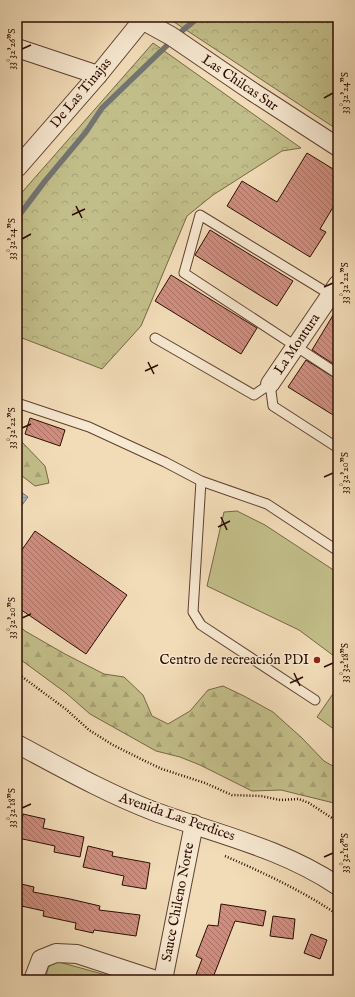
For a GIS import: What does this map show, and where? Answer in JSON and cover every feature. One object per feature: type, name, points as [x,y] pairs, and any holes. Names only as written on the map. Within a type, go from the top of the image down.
[{"type":"street","name":"Las Chilcas Sur","points":[[144,18],[338,147]]},
{"type":"street","name":"De Las Tinajas","points":[[17,168],[98,75],[144,18]]},
{"type":"street","points":[[17,48],[98,75]]},
{"type":"street","name":"La Montura","points":[[270,384],[334,289]]},
{"type":"street","name":"Avenida Las Perdices","points":[[17,744],[114,795],[153,811],[236,838],[279,854],[338,886]]},
{"type":"street","name":"Sauce Chileno Norte","points":[[163,980],[194,824]]},
{"type":"street","points":[[33,980],[41,959],[56,953],[77,954],[156,980]]},
{"type":"lane","points":[[334,289],[200,215],[184,274],[338,374]]},
{"type":"lane","points":[[155,338],[254,395],[270,384],[273,406],[338,448]]},
{"type":"lane","points":[[17,403],[89,427],[165,462],[201,481],[267,504],[338,551]]},
{"type":"lane","points":[[201,481],[193,612],[201,625],[315,700]]},
{"type":"path","points":[[17,673],[67,710],[89,730],[113,745],[150,764],[182,776],[205,782],[232,795],[262,796],[280,800],[299,799],[309,803],[338,822]]},
{"type":"green space","points":[[173,17],[338,17],[338,130],[171,20]]},
{"type":"green space","points":[[153,43],[301,148],[282,151],[213,195],[187,216],[141,326],[102,369],[17,336],[17,198]]},
{"type":"green space","points":[[17,439],[20,440],[45,466],[49,483],[35,486],[17,472]]},
{"type":"green space","points":[[237,511],[265,525],[338,573],[338,659],[299,630],[207,586],[224,512]]},
{"type":"green space","points":[[17,624],[25,631],[65,654],[104,674],[124,677],[143,695],[152,716],[168,724],[190,711],[208,690],[223,686],[273,712],[302,738],[324,761],[338,769],[338,804],[281,790],[252,791],[200,765],[180,757],[156,751],[90,714],[66,693],[17,657]]},
{"type":"green space","points":[[337,688],[338,689],[338,732],[317,717]]},
{"type":"green space","points":[[59,962],[124,980],[47,980],[48,968],[52,964]]},
{"type":"water","points":[[17,489],[28,497],[17,512]]},
{"type":"building","points":[[307,153],[338,172],[338,199],[320,229],[326,232],[310,257],[227,206],[242,181],[277,202]]},
{"type":"building","points":[[210,230],[293,281],[277,306],[195,255]]},
{"type":"building","points":[[171,275],[257,328],[241,354],[155,301]]},
{"type":"building","points":[[338,307],[338,367],[312,350]]},
{"type":"building","points":[[306,360],[338,380],[338,418],[288,387]]},
{"type":"building","points":[[30,418],[65,430],[60,446],[25,434]]},
{"type":"building","points":[[35,531],[127,595],[86,654],[17,607],[17,557]]},
{"type":"building","points":[[23,814],[45,819],[43,828],[84,837],[80,857],[54,852],[55,846],[18,838]]},
{"type":"building","points":[[88,846],[113,852],[112,856],[150,863],[146,889],[122,885],[124,876],[83,867]]},
{"type":"building","points":[[17,883],[34,887],[33,892],[100,906],[99,910],[140,915],[136,936],[94,930],[93,933],[75,929],[76,923],[43,916],[44,911],[17,905]]},
{"type":"building","points":[[221,904],[266,911],[263,926],[235,921],[212,980],[194,980],[202,959],[196,956],[208,925],[218,926]]},
{"type":"building","points":[[273,916],[295,919],[293,939],[270,936]]},
{"type":"building","points":[[311,934],[327,940],[320,959],[304,953]]},
{"type":"waterway","points":[[17,218],[45,181],[86,132],[102,108],[183,30],[199,17]]},
{"type":"place","name":"Centro de recreación PDI","points":[[317,660]]}]
